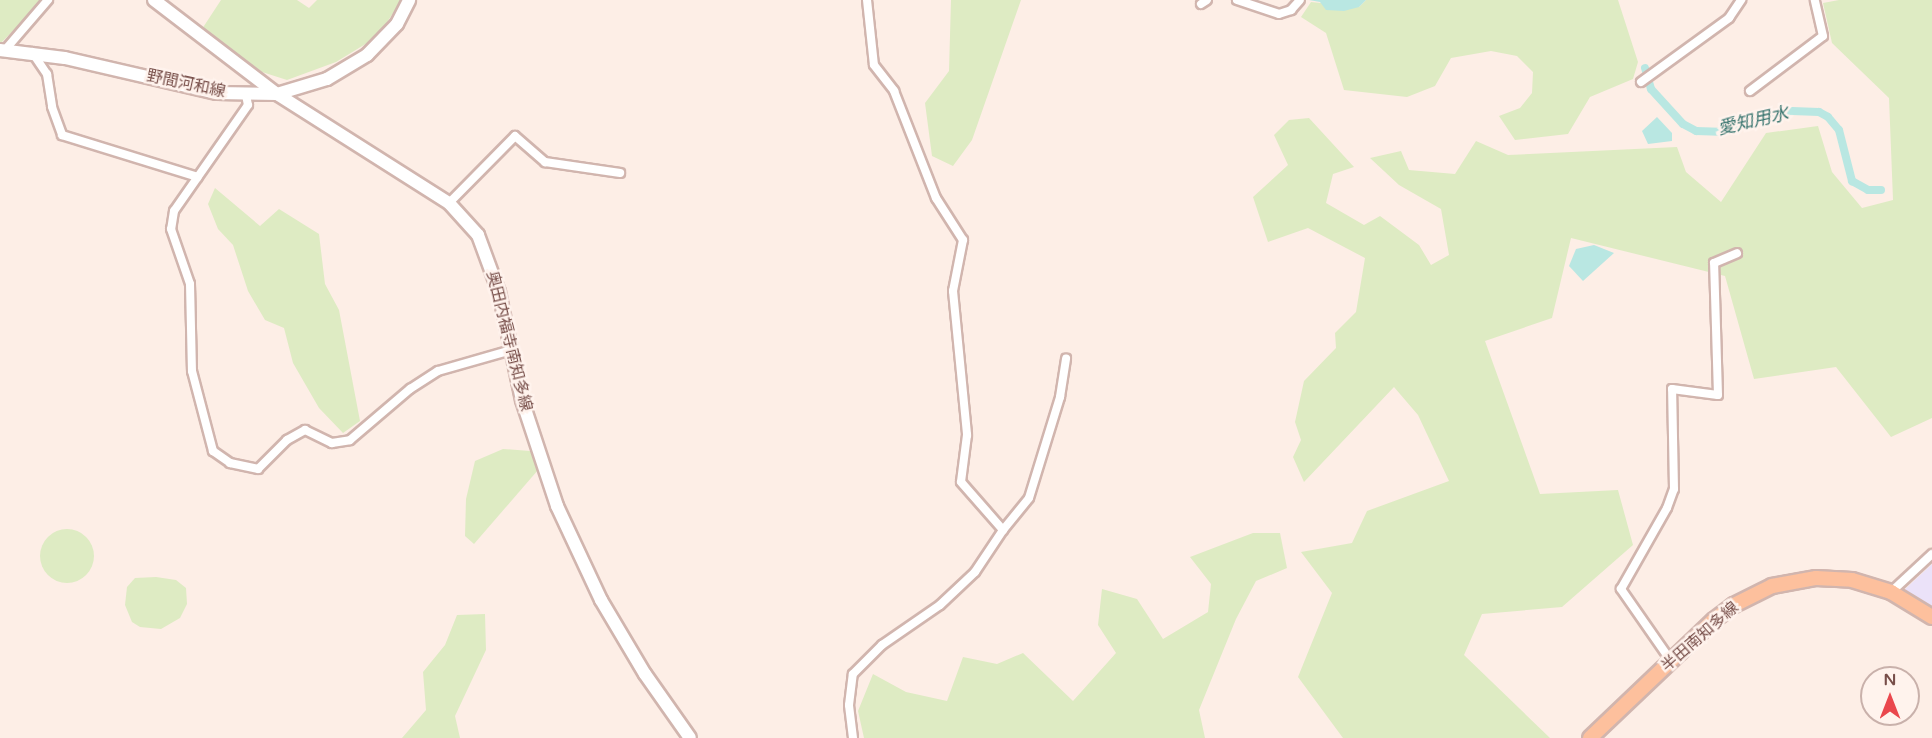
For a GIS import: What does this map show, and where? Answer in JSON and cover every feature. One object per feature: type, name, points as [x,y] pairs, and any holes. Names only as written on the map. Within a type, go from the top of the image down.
[{"type":"main road","name":"奥田内福寺南知多線","points":[[154,0],[277,94],[448,203],[471,225],[484,246],[500,292],[511,350],[537,453],[562,516],[602,600],[645,674],[690,738]]},
{"type":"main road","name":"野間河和線","points":[[3,50],[31,51],[217,93],[277,94],[327,79],[367,55],[397,24],[409,0]]},
{"type":"main road","name":"半田南知多線","points":[[1590,738],[1734,605],[1772,586],[1836,578],[1868,583],[1891,592],[1932,617]]},
{"type":"street","points":[[3,50],[48,0]]},
{"type":"street","points":[[867,0],[874,65],[894,91],[936,198],[963,240],[952,291],[967,435],[961,482],[1003,530]]},
{"type":"street","points":[[1237,0],[1279,14],[1292,10],[1300,0]]},
{"type":"street","points":[[1641,82],[1655,75],[1729,18],[1741,0]]},
{"type":"street","points":[[1750,91],[1823,36],[1815,0]]},
{"type":"street","points":[[31,51],[47,74],[52,107],[62,135],[198,177]]},
{"type":"street","points":[[246,95],[248,105],[174,211],[171,229],[190,284],[192,371],[213,451],[230,463],[258,469],[287,440],[305,430],[321,434],[332,443],[350,440],[410,389],[438,371],[511,350]]},
{"type":"street","points":[[448,203],[515,136],[545,162],[620,173]]},
{"type":"street","points":[[1671,661],[1621,589],[1667,508],[1674,489],[1672,389],[1718,395],[1714,263],[1737,253]]},
{"type":"street","points":[[852,738],[849,705],[853,674],[882,645],[940,605],[975,572],[1003,530],[1029,498],[1060,397],[1066,358]]},
{"type":"street","points":[[1891,592],[1932,554]]},
{"type":"shaded area","points":[[1932,564],[1932,609],[1904,590]]},
{"type":"green space","points":[[0,0],[43,0],[0,44]]},
{"type":"green space","points":[[221,0],[297,0],[309,8],[317,0],[402,0],[377,37],[336,62],[287,80],[262,72],[202,29]]},
{"type":"green space","points":[[951,0],[1021,0],[972,140],[953,166],[932,156],[925,103],[949,71]]},
{"type":"green space","points":[[1366,0],[1618,0],[1638,62],[1633,79],[1590,97],[1568,134],[1515,140],[1499,116],[1520,108],[1532,93],[1533,72],[1517,56],[1491,51],[1451,58],[1435,86],[1407,97],[1344,90],[1326,33],[1301,17],[1311,2],[1359,7]]},
{"type":"green space","points":[[1839,0],[1932,0],[1932,418],[1891,437],[1836,367],[1754,379],[1725,276],[1571,238],[1552,318],[1485,341],[1540,494],[1618,490],[1633,545],[1562,607],[1482,614],[1464,655],[1550,738],[1343,738],[1298,677],[1332,593],[1301,552],[1352,543],[1367,511],[1449,481],[1418,415],[1394,387],[1304,482],[1293,457],[1301,440],[1295,422],[1304,381],[1336,348],[1335,333],[1356,312],[1365,258],[1308,228],[1268,242],[1253,197],[1288,165],[1274,135],[1289,120],[1309,118],[1354,167],[1333,174],[1326,203],[1364,225],[1380,216],[1419,245],[1431,265],[1449,255],[1441,209],[1399,185],[1370,158],[1401,151],[1409,170],[1455,174],[1476,141],[1508,155],[1677,147],[1686,172],[1721,202],[1766,133],[1818,126],[1832,172],[1862,208],[1893,200],[1889,98],[1832,43],[1823,3]]},
{"type":"green space","points":[[215,188],[260,226],[279,209],[319,234],[325,284],[339,310],[360,421],[343,433],[319,408],[293,363],[284,328],[265,320],[248,291],[233,245],[218,229],[208,204]]},
{"type":"green space","points":[[503,449],[530,451],[538,459],[538,470],[474,544],[465,536],[466,499],[475,461]]},
{"type":"green space","points":[[62,529],[72,529],[82,533],[90,541],[94,556],[90,571],[82,579],[72,583],[62,583],[52,579],[44,571],[40,561],[40,551],[44,541],[52,533]]},
{"type":"green space","points":[[1253,533],[1280,533],[1287,568],[1256,581],[1236,619],[1199,710],[1205,738],[864,738],[858,711],[873,674],[906,692],[947,701],[963,657],[997,664],[1023,653],[1073,701],[1116,653],[1098,625],[1102,589],[1137,599],[1163,639],[1208,612],[1211,584],[1190,557]]},
{"type":"green space","points":[[156,577],[176,580],[186,588],[187,604],[180,618],[161,629],[140,627],[132,622],[125,605],[127,587],[135,578]]},
{"type":"green space","points":[[485,614],[486,650],[455,716],[460,738],[402,738],[426,710],[423,672],[445,645],[457,615]]},
{"type":"water","points":[[1309,0],[1366,0],[1359,7],[1344,11],[1326,10],[1320,2]]},
{"type":"water","points":[[1657,117],[1672,133],[1672,141],[1648,144],[1642,131]]},
{"type":"water","points":[[1594,245],[1614,253],[1583,281],[1569,266],[1576,249]]},
{"type":"waterway","name":"愛知用水","points":[[1645,68],[1651,89],[1683,124],[1696,131],[1719,132],[1763,116],[1792,111],[1819,112],[1828,117],[1839,130],[1852,181],[1868,190],[1881,190]]}]
